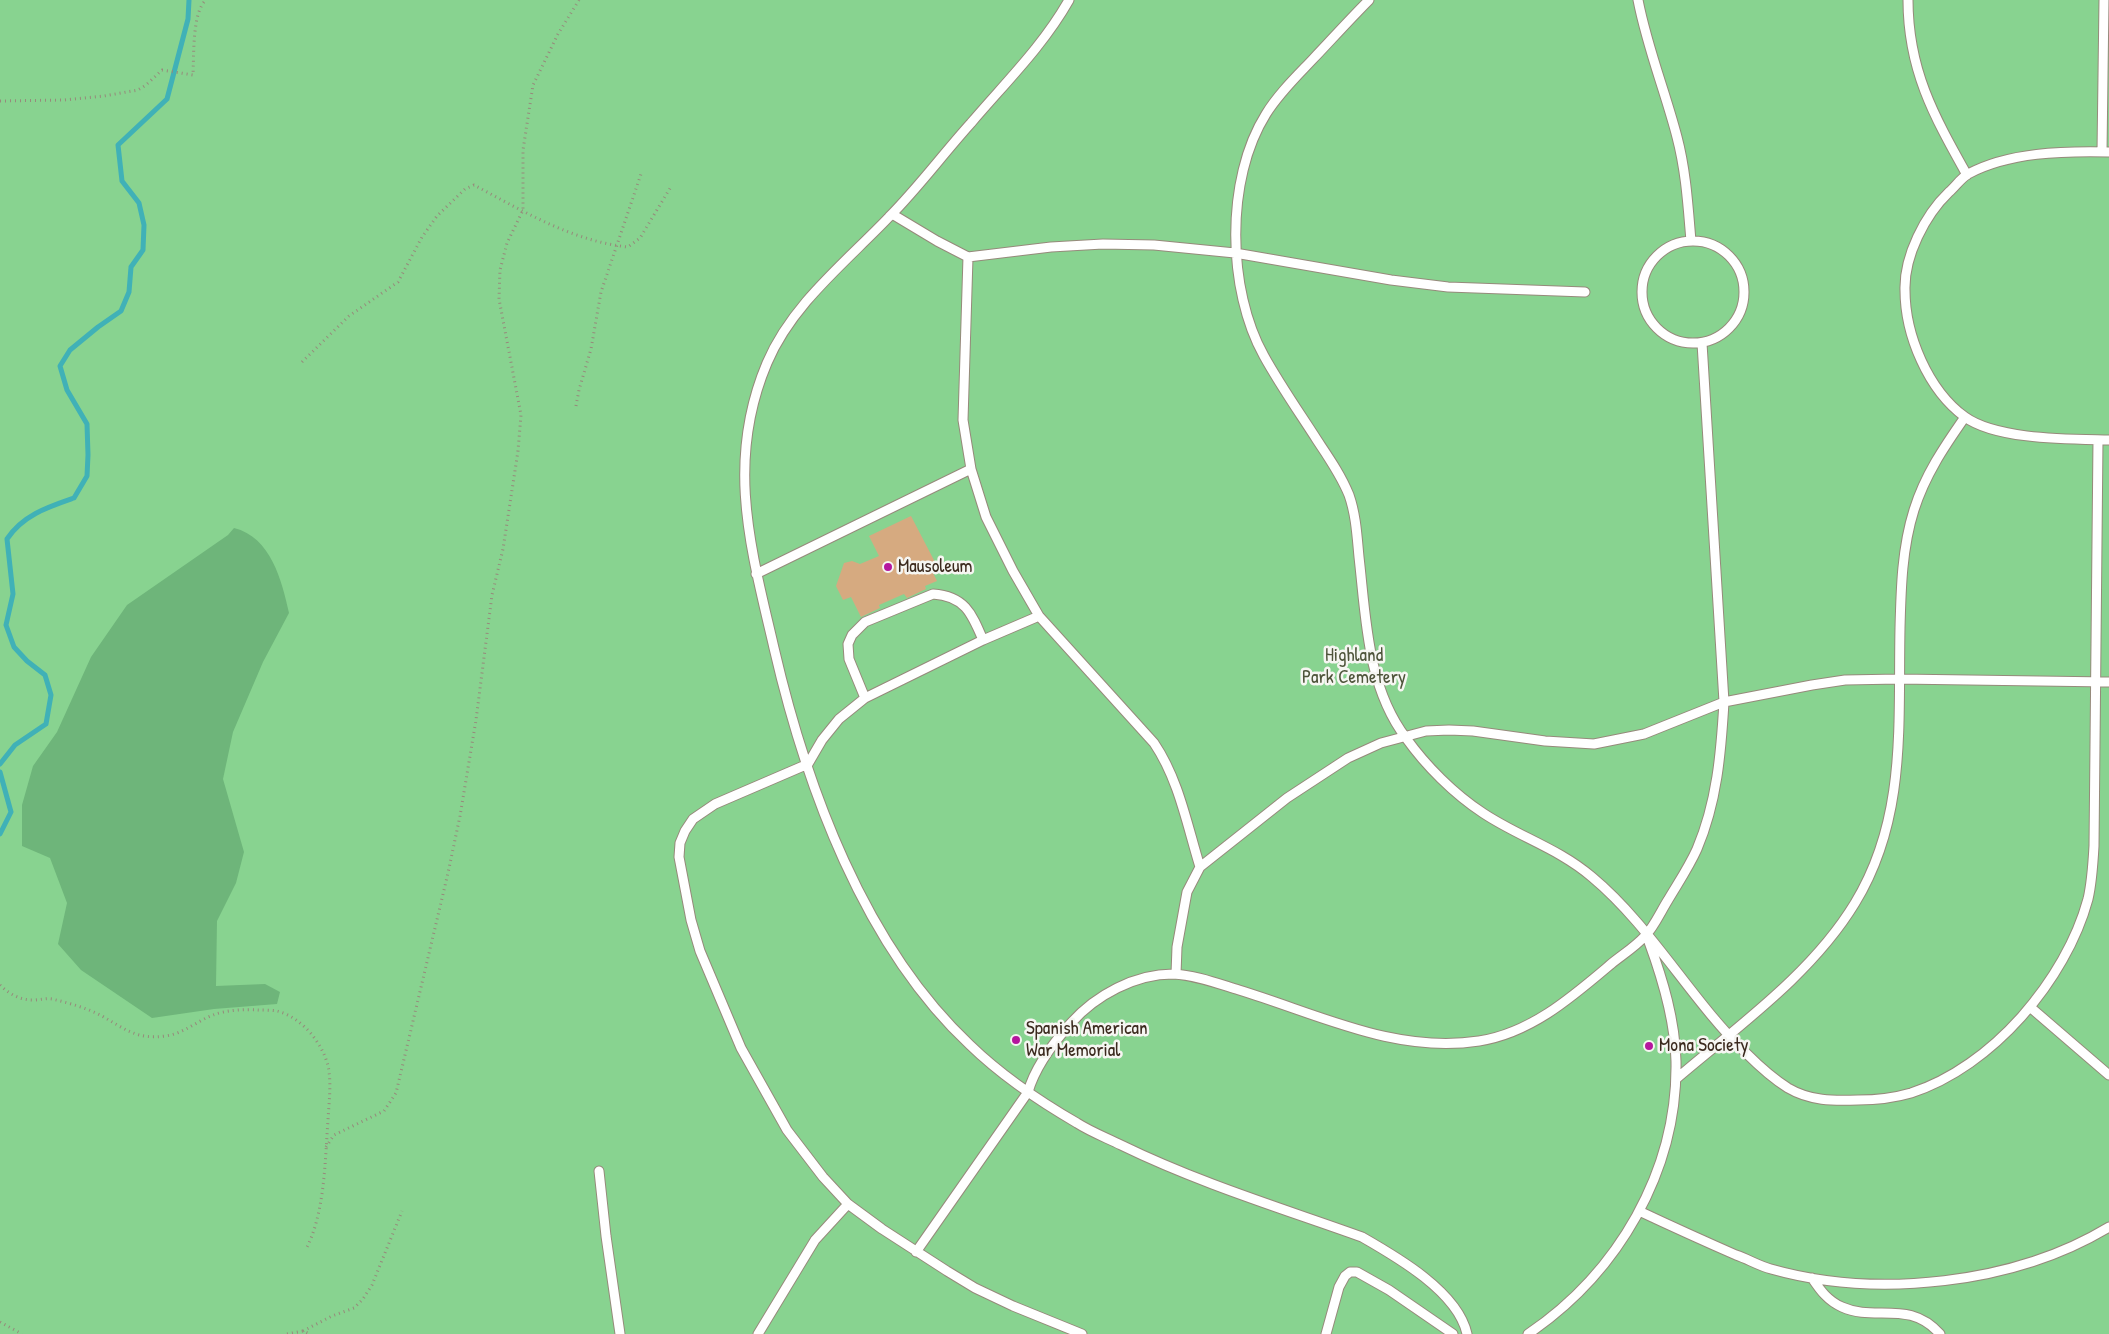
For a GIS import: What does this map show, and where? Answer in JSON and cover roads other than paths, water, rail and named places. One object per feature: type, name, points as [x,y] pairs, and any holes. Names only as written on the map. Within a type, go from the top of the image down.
[{"type":"lane","points":[[1069,0],[1058,19],[1037,47],[892,214],[830,276],[800,310],[767,364],[751,415],[745,456],[744,504],[756,574],[785,694],[837,847],[876,923],[930,1001],[971,1046],[1028,1092],[1079,1125],[1163,1166],[1362,1237],[1387,1251],[1410,1267],[1451,1303],[1464,1321],[1467,1334]]},
{"type":"lane","points":[[1369,0],[1290,83],[1267,112],[1254,136],[1242,180],[1235,253],[1239,285],[1251,332],[1291,401],[1343,480],[1351,500],[1356,522],[1369,644],[1374,669],[1391,714],[1404,737],[1449,786],[1484,814],[1545,845],[1595,878],[1646,935],[1728,1035],[1770,1075],[1801,1095],[1828,1101],[1879,1099],[1914,1092],[1950,1075],[1984,1051],[2010,1029],[2044,990],[2069,945],[2088,899],[2094,846],[2094,682],[2098,440]]},
{"type":"lane","points":[[1638,0],[1644,30],[1678,140],[1686,179],[1691,241]]},
{"type":"lane","points":[[1908,0],[1908,25],[1916,64],[1933,113],[1967,175]]},
{"type":"lane","points":[[2104,0],[2106,152],[2029,156],[2006,160],[1967,175],[1937,203],[1928,216],[1912,253],[1905,289],[1907,314],[1924,366],[1934,383],[1965,417],[2007,433],[2109,440]]},
{"type":"lane","points":[[892,214],[936,241],[968,257],[1051,247],[1103,244],[1154,245],[1235,253],[1391,280],[1448,287],[1586,292]]},
{"type":"lane","points":[[1691,241],[1707,243],[1722,249],[1733,260],[1741,274],[1743,304],[1737,318],[1728,330],[1716,338],[1702,343],[1686,343],[1671,339],[1659,331],[1649,319],[1643,305],[1644,274],[1662,250],[1676,243],[1691,241]]},
{"type":"lane","points":[[968,257],[963,420],[971,469],[986,517],[1013,571],[1039,616],[1154,743],[1164,758],[1183,807],[1200,867]]},
{"type":"lane","points":[[916,1252],[1028,1092],[1031,1080],[1037,1069],[1066,1029],[1083,1010],[1124,985],[1158,975],[1176,974],[1248,993],[1348,1027],[1381,1036],[1429,1042],[1457,1043],[1497,1038],[1536,1021],[1579,992],[1646,935],[1696,851],[1710,814],[1718,777],[1724,702],[1702,343]]},
{"type":"lane","points":[[1676,1079],[1756,1012],[1811,961],[1835,934],[1856,902],[1882,846],[1893,804],[1896,783],[1903,566],[1914,512],[1932,465],[1965,417]]},
{"type":"lane","points":[[756,574],[971,469]]},
{"type":"lane","points":[[865,698],[852,669],[848,644],[855,631],[865,622],[933,594],[950,596],[964,606],[972,617],[983,640]]},
{"type":"lane","points":[[1039,616],[983,640],[865,698],[839,719],[818,746],[808,764],[703,811],[693,819],[684,831],[680,842],[679,857],[700,951],[741,1048],[787,1130],[823,1176],[848,1204],[916,1252],[975,1288],[1082,1334]]},
{"type":"lane","points":[[1176,974],[1176,947],[1187,892],[1200,867],[1287,798],[1348,758],[1380,743],[1426,731],[1449,730],[1473,731],[1545,741],[1594,744],[1644,734],[1724,702],[1846,680],[2109,682]]},
{"type":"lane","points":[[1528,1334],[1565,1307],[1594,1278],[1618,1246],[1639,1211],[1662,1161],[1673,1111],[1676,1059],[1671,1018],[1658,966],[1646,935]]},
{"type":"lane","points":[[2030,1007],[2109,1075]]},
{"type":"lane","points":[[599,1171],[620,1334]]},
{"type":"lane","points":[[758,1334],[815,1240],[848,1204]]},
{"type":"lane","points":[[1639,1211],[1770,1269],[1812,1278],[1852,1283],[1946,1280],[2023,1264],[2072,1246],[2109,1227]]},
{"type":"lane","points":[[1326,1334],[1339,1287],[1345,1276],[1350,1272],[1357,1272],[1389,1290],[1453,1334]]},
{"type":"lane","points":[[1812,1278],[1829,1300],[1843,1308],[1910,1315],[1927,1322],[1940,1334]]},
{"type":"waterway","points":[[0,764],[15,745],[46,724],[51,695],[45,675],[27,661],[14,647],[6,625],[13,594],[7,539],[28,518],[74,498],[87,476],[87,424],[67,390],[60,366],[70,350],[121,311],[129,292],[131,267],[143,250],[144,225],[139,203],[122,181],[118,145],[167,99],[188,19],[189,0]]},
{"type":"waterway","points":[[0,772],[11,812],[0,834]]},
{"type":"place","name":"Mausoleum","points":[[888,567]]},
{"type":"place","name":"Spanish American War Memorial","points":[[1016,1040]]},
{"type":"place","name":"Mona Society","points":[[1649,1046]]},
{"type":"park label","name":"Highland Park Cemetery","points":[[1354,667]]}]
